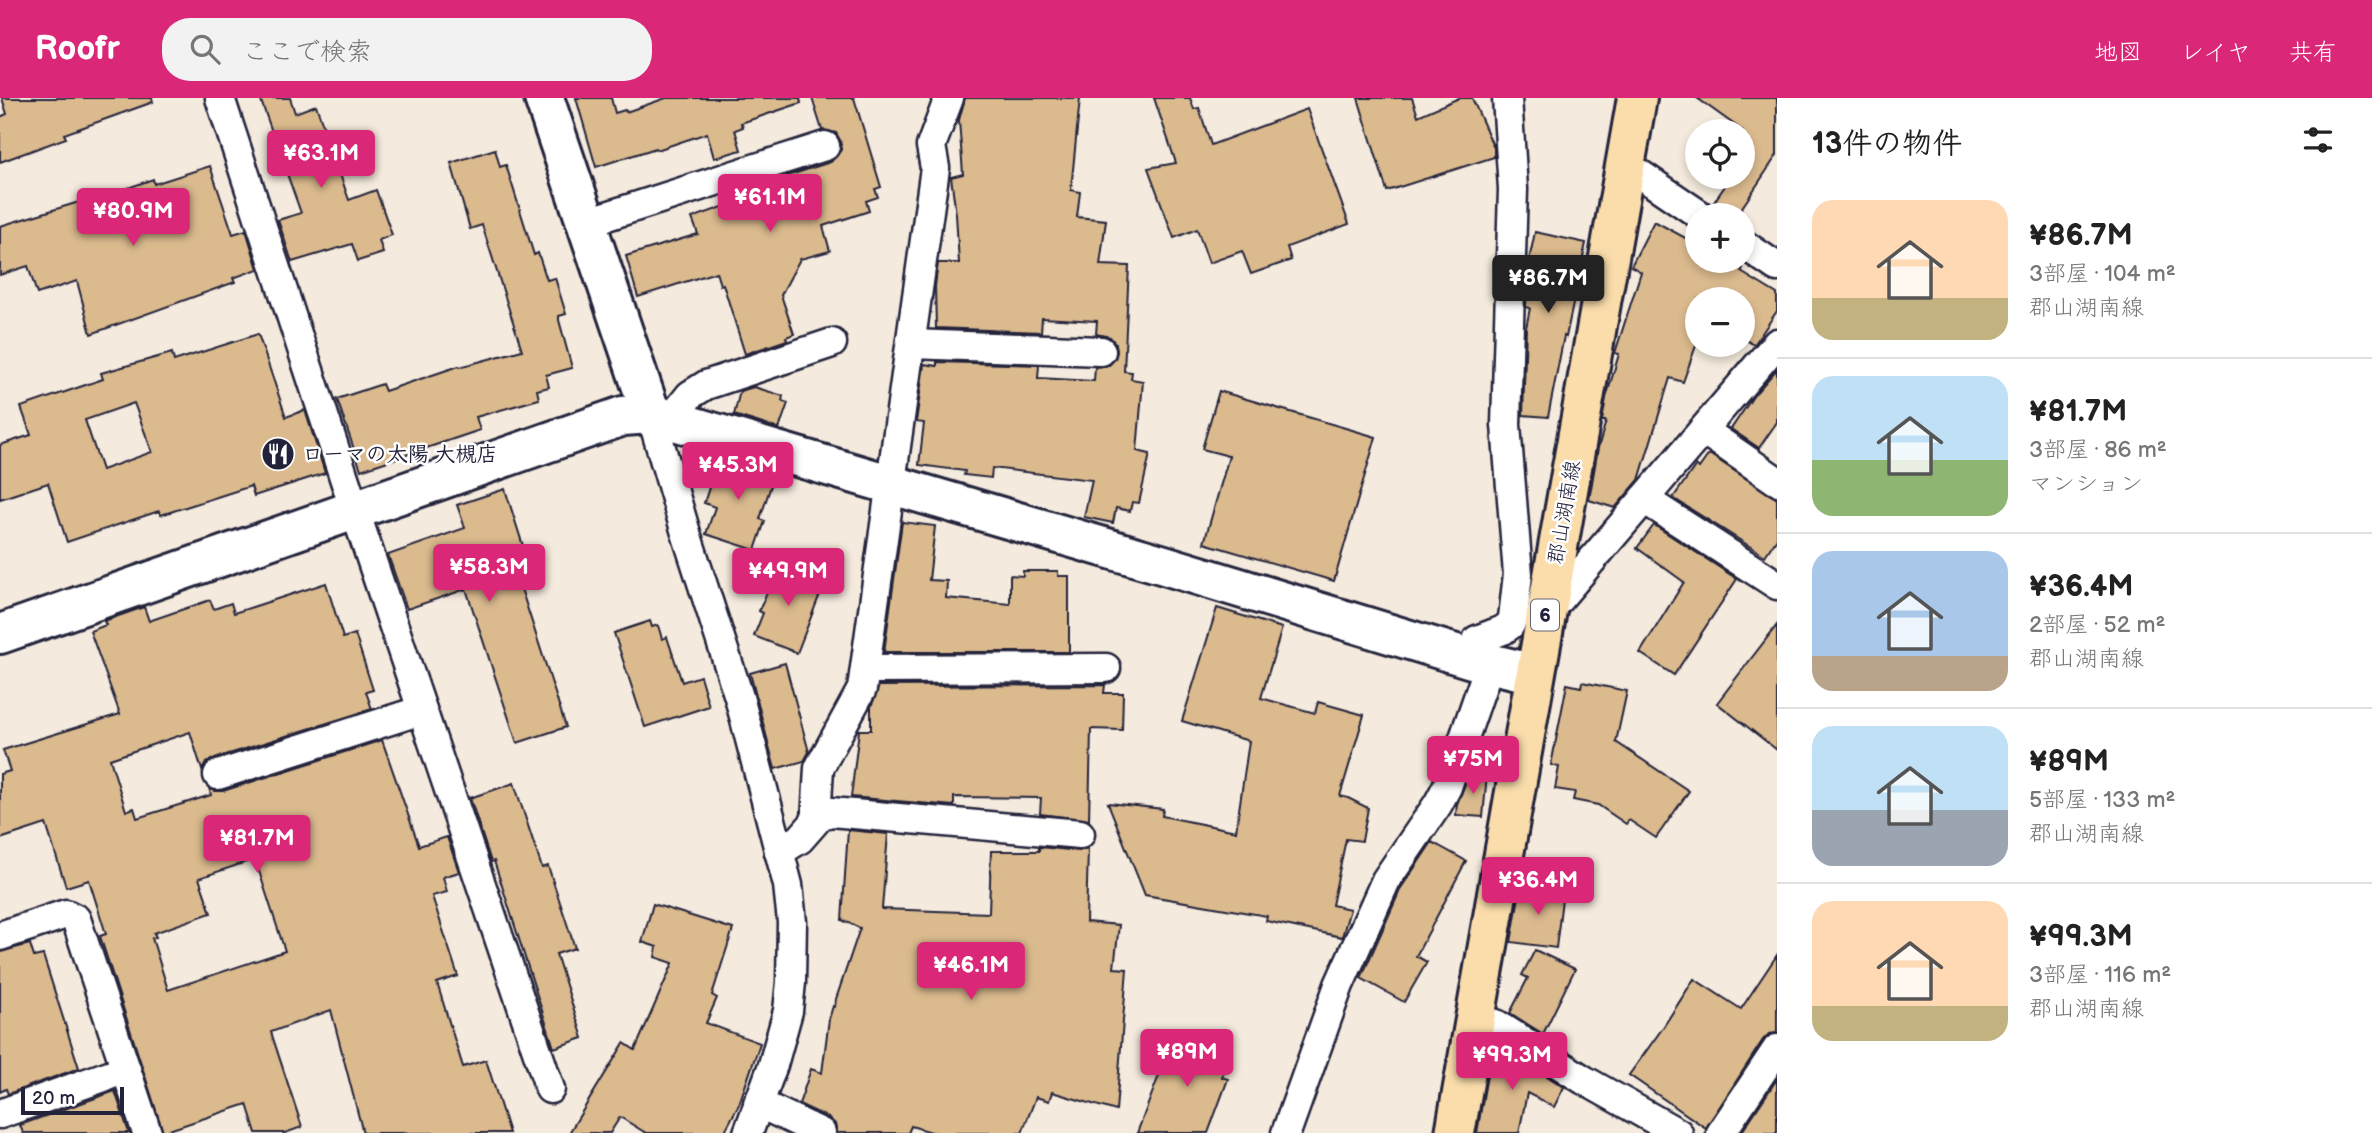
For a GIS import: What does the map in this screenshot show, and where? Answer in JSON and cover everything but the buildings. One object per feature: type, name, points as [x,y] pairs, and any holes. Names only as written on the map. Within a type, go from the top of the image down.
[{"type":"main road","name":"郡山湖南線","points":[[1455,1133],[1637,98]]},
{"type":"street","points":[[220,98],[355,511],[550,1088]]},
{"type":"street","points":[[544,98],[585,223],[661,417],[686,533],[739,697],[788,885],[792,922],[788,1011],[773,1065],[748,1133]]},
{"type":"street","points":[[816,820],[819,768],[858,699],[866,669],[934,168],[931,146],[950,98]]},
{"type":"street","points":[[1286,1133],[1339,985],[1386,880],[1447,787],[1481,661],[1477,640],[1503,630],[1510,625],[1513,618],[1518,573],[1506,425],[1513,189],[1507,98]]},
{"type":"street","points":[[585,223],[825,146]]},
{"type":"street","points":[[1625,164],[1685,205]]},
{"type":"street","points":[[1755,252],[1777,267]]},
{"type":"street","points":[[661,417],[706,385],[832,343]]},
{"type":"street","points":[[1545,615],[1777,343]]},
{"type":"street","points":[[911,344],[1101,351]]},
{"type":"street","points":[[0,634],[623,416],[661,417],[1481,661],[1535,674]]},
{"type":"street","points":[[1703,430],[1777,481]]},
{"type":"street","points":[[1644,499],[1777,585]]},
{"type":"street","points":[[866,669],[1105,668]]},
{"type":"street","points":[[218,775],[422,710]]},
{"type":"street","points":[[779,852],[800,839],[821,815],[831,813],[1080,834]]},
{"type":"street","points":[[0,936],[66,914],[76,919],[147,1133]]},
{"type":"street","points":[[1475,1018],[1496,1024],[1584,1080],[1678,1133]]},
{"type":"street","points":[[1721,1133],[1777,1049]]},
{"type":"street","points":[[0,1114],[126,1069]]},
{"type":"street","points":[[758,1103],[821,1133]]},
{"type":"place","name":"ローマの太陽 大槻店","points":[[278,454]]}]
